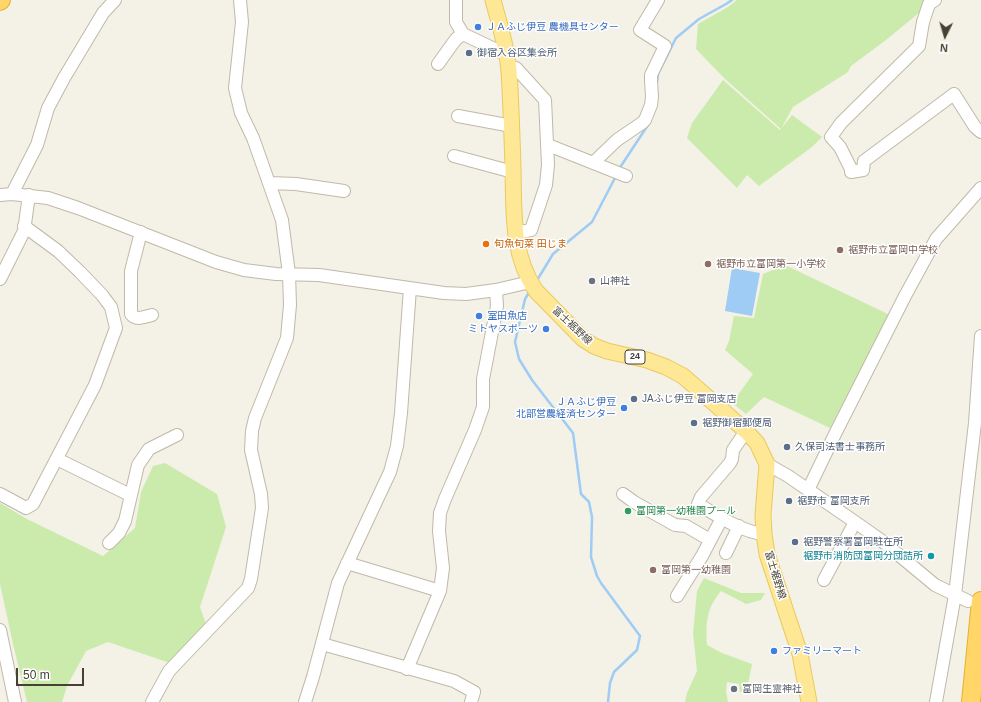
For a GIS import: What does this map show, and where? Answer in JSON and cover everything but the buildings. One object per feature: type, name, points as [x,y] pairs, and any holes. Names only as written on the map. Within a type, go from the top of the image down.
[{"type":"highway","points":[[971,702],[974,601]]},
{"type":"main road","name":"富士裾野線","points":[[493,0],[508,62],[512,126],[515,233],[520,258],[530,282],[536,291],[583,339],[594,346],[607,351],[647,360],[684,376],[746,431],[757,443],[767,464],[763,515],[767,554],[800,654],[809,702]]},
{"type":"street","points":[[115,0],[103,13],[57,90],[48,108],[37,145],[6,194],[48,198],[141,232],[216,262],[244,270],[319,276],[444,293],[466,294],[496,290],[530,282]]},
{"type":"street","points":[[152,702],[169,672],[248,588],[251,579],[262,508],[261,494],[251,450],[252,431],[286,338],[290,305],[289,274],[282,220],[253,138],[241,113],[235,88],[242,22],[240,0]]},
{"type":"street","points":[[456,0],[456,22],[463,34],[516,68],[545,100],[548,145],[546,185],[531,230],[515,233]]},
{"type":"street","points":[[593,163],[617,140],[642,124],[651,105],[652,97],[650,80],[665,46],[640,30],[658,0]]},
{"type":"street","points":[[935,0],[929,4],[923,22],[919,46],[841,122],[830,136],[840,147],[851,169],[851,172],[863,170],[864,161],[954,94],[975,127],[981,132]]},
{"type":"street","points":[[438,64],[456,39],[463,34]]},
{"type":"street","points":[[458,116],[512,126]]},
{"type":"street","points":[[548,145],[626,176]]},
{"type":"street","points":[[454,156],[513,172]]},
{"type":"street","points":[[270,183],[296,184],[344,192]]},
{"type":"street","points":[[808,490],[905,296],[936,240],[981,188]]},
{"type":"street","points":[[0,279],[24,231],[29,195]]},
{"type":"street","points":[[0,494],[26,508],[33,504],[95,385],[116,328],[111,307],[102,295],[58,251],[24,226]]},
{"type":"street","points":[[141,232],[131,271],[130,314],[137,319],[152,315]]},
{"type":"street","points":[[305,702],[338,583],[390,472],[397,446],[401,414],[410,288]]},
{"type":"street","points":[[407,669],[440,591],[443,568],[439,531],[440,513],[475,430],[483,407],[483,379],[498,306],[496,290]]},
{"type":"street","points":[[936,702],[955,595],[975,423],[981,336]]},
{"type":"street","points":[[746,431],[733,450],[730,463],[701,497],[698,504],[739,526],[756,533],[764,534]]},
{"type":"street","points":[[109,543],[119,533],[125,521],[138,465],[149,449],[177,434]]},
{"type":"street","points":[[57,460],[130,495]]},
{"type":"street","points":[[767,464],[788,476],[882,541],[935,585],[955,595],[974,601]]},
{"type":"street","points":[[623,494],[634,502],[675,525],[686,526],[710,540]]},
{"type":"street","points":[[678,596],[702,556],[722,518]]},
{"type":"street","points":[[824,580],[855,522]]},
{"type":"street","points":[[726,553],[739,526]]},
{"type":"street","points":[[347,563],[440,591]]},
{"type":"street","points":[[0,630],[15,702]]},
{"type":"street","points":[[322,644],[454,681],[474,692],[471,702]]},
{"type":"green space","points":[[737,0],[923,0],[920,12],[851,66],[848,72],[793,107],[781,129],[724,78],[696,49],[698,24],[728,7]]},
{"type":"green space","points":[[723,80],[780,130],[792,115],[822,137],[812,147],[759,186],[747,175],[737,188],[687,138],[692,123]]},
{"type":"green space","points":[[785,265],[890,315],[830,428],[764,397],[746,414],[732,403],[753,374],[725,350],[729,341],[734,316],[754,318],[763,274]]},
{"type":"green space","points":[[165,463],[217,494],[226,527],[200,607],[206,624],[170,663],[108,642],[86,651],[67,686],[62,702],[27,702],[0,584],[0,503],[27,519],[103,556],[135,528],[141,492],[153,466]]},
{"type":"green space","points":[[704,578],[741,593],[765,593],[761,600],[746,604],[721,591],[712,604],[707,622],[707,645],[722,653],[752,664],[747,690],[740,692],[739,684],[727,682],[726,691],[728,702],[685,702],[687,693],[697,671],[693,633],[697,591]]},
{"type":"water","points":[[732,268],[760,273],[752,316],[725,311]]},
{"type":"waterway","points":[[657,82],[658,74],[676,38],[699,19],[732,0]]},
{"type":"waterway","points":[[619,169],[648,125]]},
{"type":"waterway","points":[[536,282],[553,254],[592,222],[616,176]]},
{"type":"waterway","points":[[530,291],[525,299],[515,342],[519,359],[532,380],[573,433],[581,494],[589,502],[592,517],[591,557],[597,576],[640,636],[637,650],[614,672],[610,683],[608,702]]},
{"type":"place","name":"ＪＡふじ伊豆 農機具センター","points":[[478,27]]},
{"type":"place","name":"御宿入谷区集会所","points":[[469,53]]},
{"type":"place","name":"旬魚旬菜 田じま","points":[[486,244]]},
{"type":"place","name":"裾野市立富岡中学校","points":[[840,250]]},
{"type":"place","name":"裾野市立富岡第一小学校","points":[[708,264]]},
{"type":"place","name":"山神社","points":[[592,281]]},
{"type":"place","name":"室田魚店","points":[[479,316]]},
{"type":"place","name":"ミトヤスポーツ","points":[[546,329]]},
{"type":"place","name":"JAふじ伊豆 富岡支店","points":[[634,399]]},
{"type":"place","name":"ＪＡふじ伊豆 北部営農経済センター","points":[[624,408]]},
{"type":"place","name":"裾野御宿郵便局","points":[[694,423]]},
{"type":"place","name":"久保司法書士事務所","points":[[787,447]]},
{"type":"place","name":"裾野市 富岡支所","points":[[789,501]]},
{"type":"place","name":"富岡第一幼稚園プール","points":[[628,511]]},
{"type":"place","name":"裾野警察署富岡駐在所","points":[[795,542]]},
{"type":"place","name":"裾野市消防団富岡分団詰所","points":[[931,556]]},
{"type":"place","name":"富岡第一幼稚園","points":[[653,570]]},
{"type":"place","name":"ファミリーマート","points":[[774,651]]},
{"type":"place","name":"富岡生霊神社","points":[[734,689]]}]
